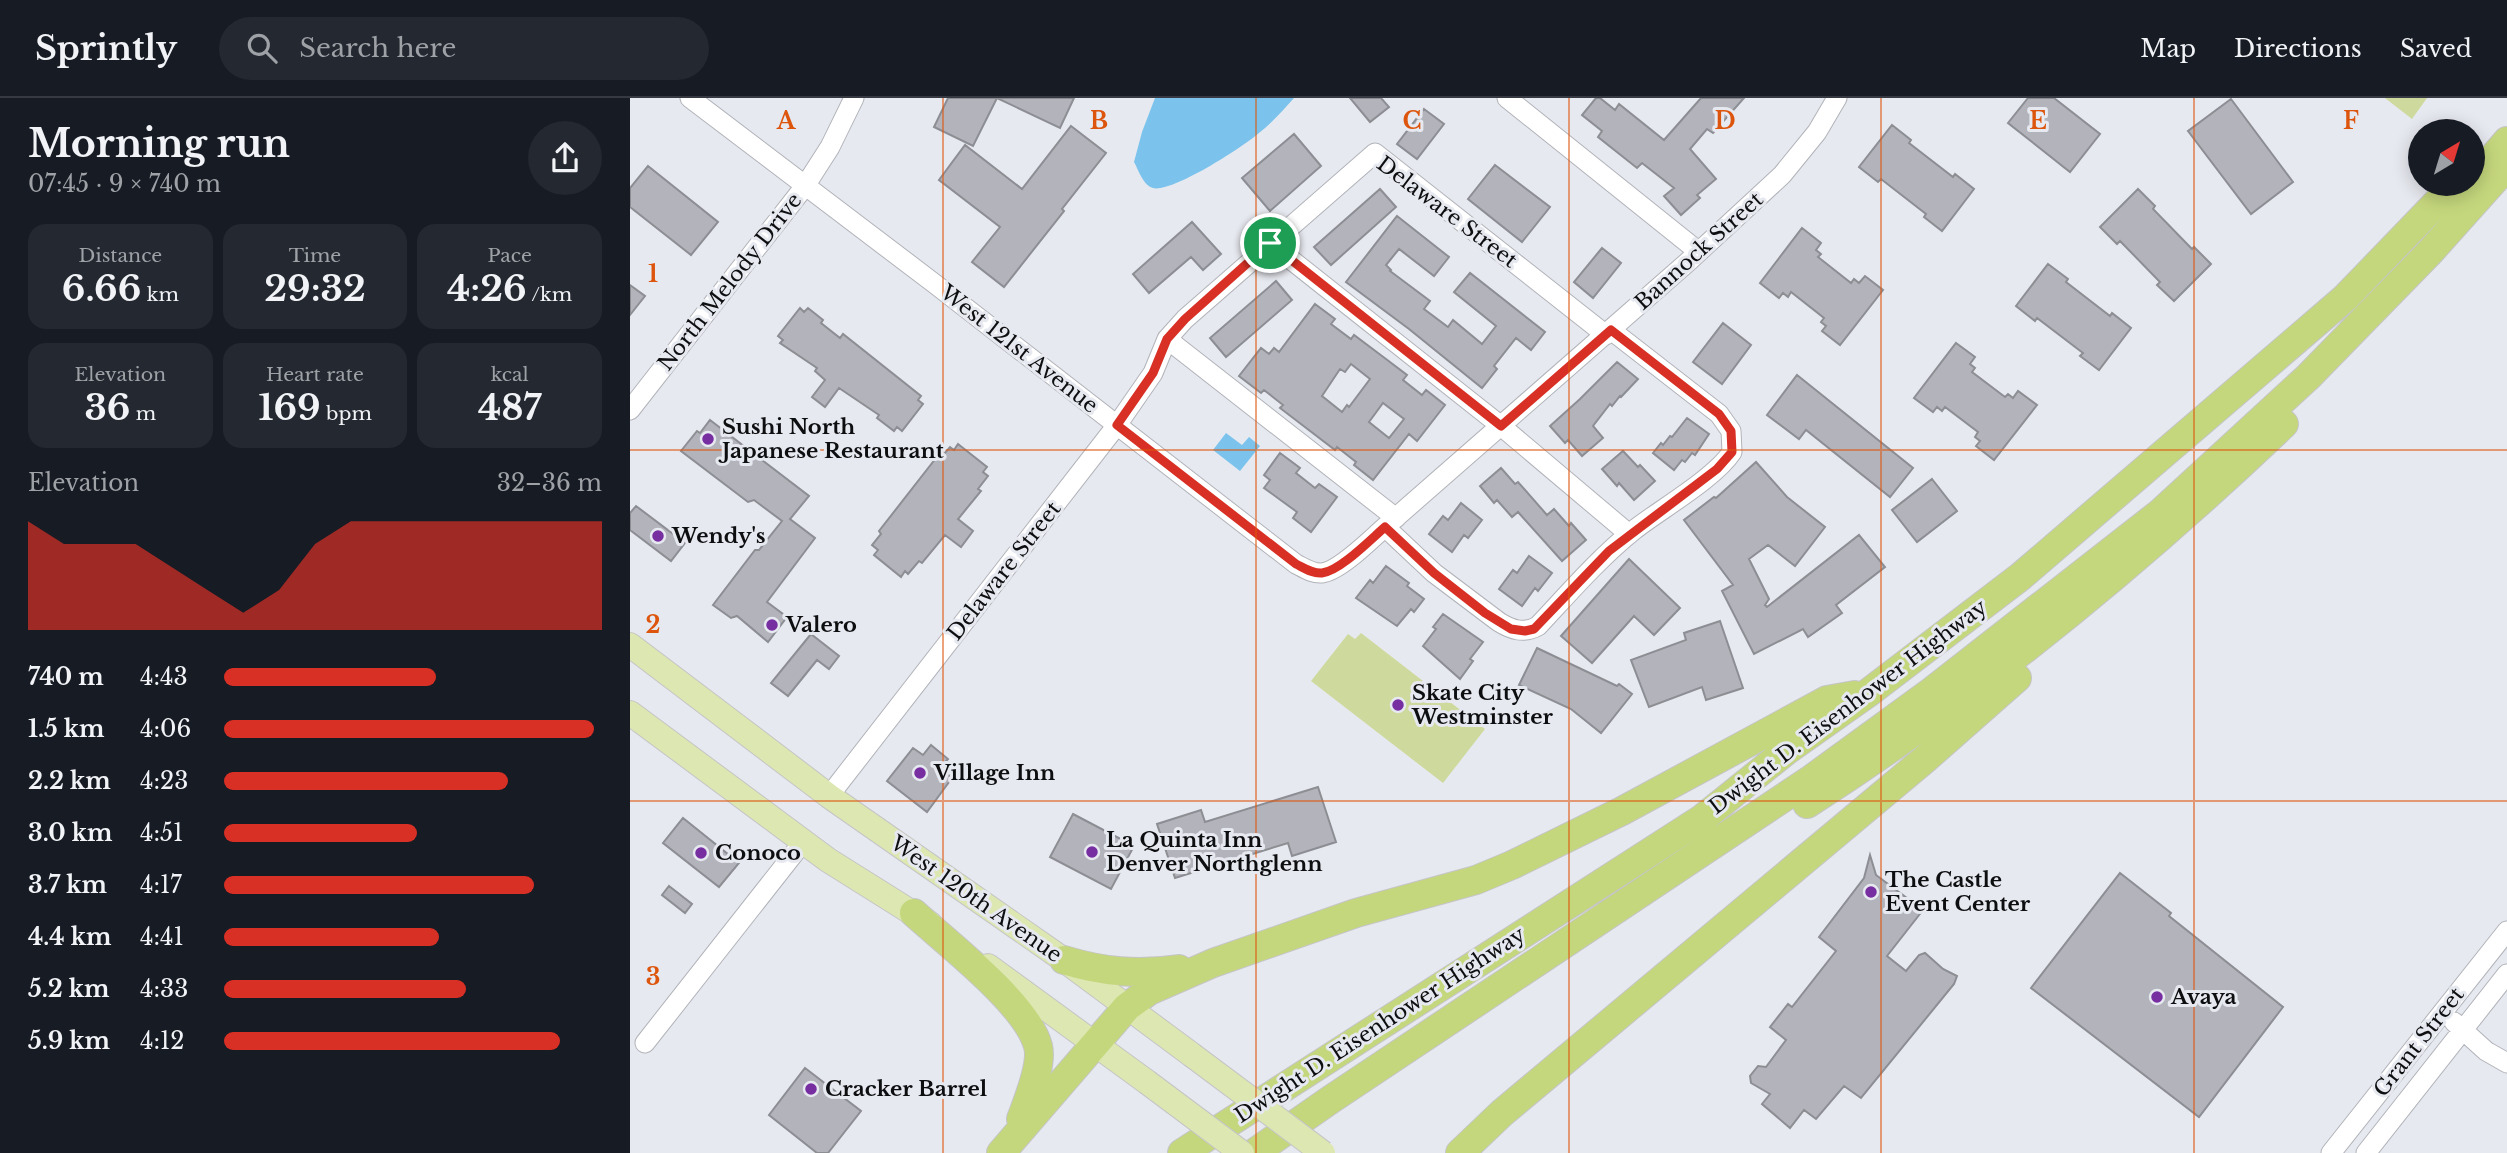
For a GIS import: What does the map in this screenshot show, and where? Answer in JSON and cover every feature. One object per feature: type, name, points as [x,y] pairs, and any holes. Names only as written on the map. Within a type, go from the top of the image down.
[{"type":"highway","points":[[2485,149],[2507,124]]},
{"type":"highway","points":[[2485,166],[2507,141]]},
{"type":"highway","points":[[1254,1153],[1810,780],[1932,691],[2160,513],[2308,377],[2431,252],[2507,166]]},
{"type":"highway","points":[[1271,1153],[1872,762],[1976,688],[2046,633],[2223,482],[2402,308],[2507,187]]},
{"type":"highway","name":"Dwight D. Eisenhower Highway","points":[[1182,1153],[1703,818],[1786,751],[1868,693],[2020,577],[2345,298],[2443,196]]},
{"type":"highway","points":[[1205,1153],[1656,862],[1896,699],[2065,567],[2195,456],[2335,326],[2458,196]]},
{"type":"highway","points":[[1467,1149],[1510,1105],[1924,760],[2009,685],[2019,676],[2046,633]]},
{"type":"highway","points":[[1001,1153],[1127,1007],[1149,991],[1213,963],[1356,913],[1440,891],[1512,865],[1622,811],[1827,700],[1868,693]]},
{"type":"highway","points":[[914,913],[1023,1014],[1039,1047],[1035,1082],[1020,1121],[1001,1153]]},
{"type":"highway","points":[[1064,960],[1096,969],[1130,973],[1213,963]]},
{"type":"main road","name":"West 120th Avenue","points":[[630,645],[829,796],[1064,960],[1323,1153]]},
{"type":"main road","points":[[630,713],[828,860],[914,913],[1242,1153]]},
{"type":"street","name":"West 121st Avenue","points":[[690,98],[1296,564],[1322,573],[1334,569],[1390,522]]},
{"type":"street","name":"North Melody Drive","points":[[630,411],[805,186],[830,147],[854,98]]},
{"type":"street","points":[[1507,98],[1699,252]]},
{"type":"street","name":"Bannock Street","points":[[1390,522],[1699,252],[1797,158],[1817,132],[1837,98]]},
{"type":"street","name":"Delaware Street","points":[[829,796],[1117,425],[1153,373],[1167,339],[1185,319],[1374,153],[1609,332]]},
{"type":"street","points":[[1270,243],[1501,426],[1629,534]]},
{"type":"street","points":[[1167,339],[1390,522],[1434,573],[1485,613],[1511,629],[1525,631],[1538,626],[1609,551],[1717,469],[1732,452],[1733,439],[1727,422],[1719,414],[1609,332]]},
{"type":"street","points":[[645,1044],[803,842]]},
{"type":"street","name":"Grant Street","points":[[2331,1153],[2507,931]]},
{"type":"street","name":"Grant Street","points":[[2366,1153],[2507,974]]},
{"type":"street","points":[[2443,1012],[2486,1051],[2507,1063]]},
{"type":"green space","points":[[2385,98],[2427,98],[2412,119]]},
{"type":"green space","name":"Skate City Westminster","points":[[1361,633],[1485,729],[1443,783],[1311,681],[1348,634],[1355,639]]},
{"type":"water","points":[[1155,98],[1294,98],[1251,140],[1223,158],[1175,183],[1153,188],[1144,181],[1134,162]]},
{"type":"water","points":[[1226,433],[1242,445],[1249,437],[1260,446],[1240,471],[1213,450]]},
{"type":"building","points":[[948,98],[997,98],[973,146],[934,127]]},
{"type":"building","points":[[997,98],[1074,98],[1060,128]]},
{"type":"building","points":[[1350,98],[1381,98],[1389,107],[1370,122]]},
{"type":"building","points":[[1596,98],[1600,98],[1615,110],[1619,104],[1664,140],[1701,98],[1744,98],[1713,133],[1707,129],[1690,149],[1716,179],[1697,195],[1700,198],[1681,215],[1664,196],[1674,188],[1642,163],[1637,168],[1598,137],[1602,131],[1582,115]]},
{"type":"building","points":[[2028,98],[2054,98],[2100,134],[2070,172],[2008,123]]},
{"type":"building","points":[[2231,99],[2293,182],[2251,214],[2188,131]]},
{"type":"building","points":[[1424,109],[1444,124],[1417,159],[1397,144]]},
{"type":"building","points":[[1892,125],[1911,140],[1909,143],[1953,177],[1955,174],[1974,189],[1942,231],[1924,217],[1926,214],[1881,179],[1878,182],[1859,167]]},
{"type":"building","points":[[1071,126],[1106,153],[1004,287],[972,262],[1000,227],[939,180],[965,145],[1022,189]]},
{"type":"building","points":[[1294,134],[1321,166],[1270,211],[1242,178]]},
{"type":"building","points":[[1495,165],[1550,207],[1522,242],[1468,199]]},
{"type":"building","points":[[648,166],[718,222],[691,255],[630,207],[630,188]]},
{"type":"building","points":[[1380,189],[1396,207],[1331,265],[1314,247]]},
{"type":"building","points":[[2138,189],[2155,206],[2153,209],[2192,249],[2194,247],[2211,264],[2174,301],[2157,285],[2160,282],[2120,241],[2117,244],[2100,227]]},
{"type":"building","points":[[1397,216],[1449,257],[1434,276],[1399,249],[1386,265],[1390,271],[1430,301],[1424,309],[1448,327],[1453,320],[1482,344],[1496,326],[1454,292],[1470,273],[1545,332],[1531,350],[1516,338],[1494,366],[1497,369],[1482,388],[1346,282]]},
{"type":"building","points":[[1192,222],[1221,254],[1203,270],[1191,257],[1149,293],[1133,274]]},
{"type":"building","points":[[1802,228],[1821,243],[1816,250],[1821,254],[1818,257],[1851,283],[1854,279],[1859,283],[1865,276],[1883,290],[1840,345],[1822,331],[1826,326],[1821,322],[1824,318],[1791,292],[1788,297],[1783,293],[1779,298],[1760,283]]},
{"type":"building","points":[[1602,248],[1621,263],[1593,298],[1574,282]]},
{"type":"building","points":[[2048,264],[2068,279],[2066,282],[2110,316],[2112,313],[2131,328],[2099,370],[2080,356],[2083,353],[2037,318],[2035,321],[2016,306]]},
{"type":"building","points":[[1276,281],[1292,300],[1226,357],[1210,338]]},
{"type":"building","points":[[630,285],[645,296],[630,315]]},
{"type":"building","points":[[1315,304],[1335,319],[1331,324],[1351,339],[1354,335],[1407,375],[1403,380],[1422,395],[1426,390],[1445,405],[1417,441],[1409,434],[1373,480],[1337,447],[1335,450],[1280,408],[1283,405],[1264,390],[1261,393],[1239,376],[1261,348],[1269,354],[1274,348],[1279,352]],"holes":[[[1351,364],[1370,379],[1349,407],[1347,405],[1342,412],[1322,396],[1340,369],[1345,372]],[[1383,403],[1404,419],[1389,438],[1369,422]]]},
{"type":"building","points":[[800,308],[804,312],[808,308],[840,338],[843,334],[921,396],[918,400],[923,404],[902,431],[897,427],[894,431],[877,418],[879,415],[839,388],[825,407],[812,397],[825,380],[815,371],[817,368],[780,343],[783,340],[778,336]]},
{"type":"building","points":[[1723,323],[1751,345],[1722,384],[1693,362]]},
{"type":"building","points":[[1956,343],[1975,357],[1970,364],[1975,368],[1972,372],[2005,397],[2008,394],[2013,398],[2018,391],[2037,405],[1994,460],[1976,446],[1980,441],[1975,437],[1978,432],[1945,407],[1942,411],[1937,407],[1933,412],[1914,398]]},
{"type":"building","points":[[1617,362],[1638,379],[1612,406],[1610,404],[1593,426],[1603,438],[1582,456],[1568,440],[1565,443],[1550,426]]},
{"type":"building","points":[[1797,375],[1913,468],[1890,497],[1806,430],[1799,439],[1767,415]]},
{"type":"building","points":[[1687,418],[1709,434],[1695,455],[1692,453],[1685,462],[1682,460],[1674,470],[1653,453],[1661,443],[1663,445],[1672,437]]},
{"type":"building","points":[[710,420],[809,496],[790,519],[815,538],[767,602],[787,617],[768,642],[737,616],[731,618],[713,605],[755,550],[759,550],[782,521],[754,500],[748,502],[681,451]]},
{"type":"building","points":[[958,444],[987,467],[983,472],[988,476],[978,489],[981,491],[958,519],[973,531],[961,547],[945,535],[922,563],[919,561],[908,574],[905,571],[901,577],[874,555],[878,550],[872,545],[881,534],[879,531],[936,458],[939,460],[950,447],[954,450]]},
{"type":"building","points":[[1623,451],[1655,481],[1634,500],[1602,469]]},
{"type":"building","points":[[1280,453],[1300,468],[1296,473],[1315,488],[1319,484],[1337,497],[1311,532],[1293,518],[1297,512],[1264,488],[1270,480],[1264,475]]},
{"type":"building","points":[[1756,462],[1787,497],[1825,527],[1795,566],[1768,545],[1749,559],[1769,599],[1765,605],[1767,607],[1859,535],[1885,567],[1836,605],[1842,613],[1808,637],[1803,629],[1754,654],[1722,591],[1733,585],[1684,520],[1716,498]]},
{"type":"building","points":[[1501,468],[1515,484],[1518,482],[1547,515],[1554,509],[1586,540],[1562,561],[1518,512],[1512,517],[1497,500],[1494,503],[1480,486]]},
{"type":"building","points":[[1932,479],[1957,511],[1917,542],[1892,510]]},
{"type":"building","points":[[1461,503],[1482,520],[1468,538],[1464,535],[1452,552],[1429,534],[1443,516],[1448,520]]},
{"type":"building","name":"Wendy's","points":[[636,506],[685,543],[671,561],[630,530],[630,513]]},
{"type":"building","points":[[1529,556],[1552,573],[1538,591],[1535,588],[1522,606],[1499,589],[1513,570],[1517,573]]},
{"type":"building","points":[[1629,559],[1680,608],[1654,635],[1634,616],[1592,663],[1561,636]]},
{"type":"building","points":[[1386,566],[1409,583],[1407,586],[1424,599],[1414,612],[1411,609],[1397,626],[1356,598],[1370,580],[1373,583]]},
{"type":"building","points":[[1443,614],[1483,642],[1460,679],[1423,646]]},
{"type":"building","points":[[1720,621],[1743,688],[1706,700],[1702,687],[1649,707],[1631,660],[1686,640],[1684,633]]},
{"type":"building","name":"Valero","points":[[811,634],[839,656],[829,669],[817,660],[788,696],[771,683]]},
{"type":"building","points":[[1537,648],[1617,686],[1619,684],[1632,694],[1601,733],[1571,709],[1519,685]]},
{"type":"building","name":"Village Inn","points":[[931,745],[948,759],[940,768],[952,778],[927,812],[887,781],[913,748],[923,755]]},
{"type":"building","points":[[1318,787],[1336,842],[1292,856],[1288,843],[1175,878],[1157,824],[1201,810],[1205,822]]},
{"type":"building","name":"La Quinta Inn Denver Northglenn","points":[[1073,814],[1134,846],[1111,889],[1050,857]]},
{"type":"building","name":"Conoco","points":[[683,818],[739,863],[719,887],[663,843]]},
{"type":"building","points":[[1870,855],[1876,875],[1923,910],[1887,956],[1906,971],[1919,955],[1925,953],[1943,969],[1957,976],[1954,984],[1861,1098],[1844,1086],[1816,1119],[1804,1110],[1790,1128],[1762,1104],[1770,1094],[1751,1083],[1750,1076],[1758,1066],[1766,1067],[1786,1040],[1770,1027],[1788,1004],[1792,1007],[1836,951],[1819,937],[1864,878]]},
{"type":"building","name":"Avaya","points":[[2120,873],[2283,1007],[2199,1117],[2031,988]]},
{"type":"building","points":[[669,886],[692,904],[685,913],[662,895]]},
{"type":"building","name":"Cracker Barrel","points":[[805,1068],[861,1111],[828,1153],[817,1153],[769,1115]]},
{"type":"place","name":"Sushi North Japanese Restaurant","points":[[708,439]]},
{"type":"place","name":"Wendy's","points":[[658,536]]},
{"type":"place","name":"Valero","points":[[772,625]]},
{"type":"place","name":"Skate City Westminster","points":[[1398,705]]},
{"type":"place","name":"Village Inn","points":[[920,773]]},
{"type":"place","name":"La Quinta Inn Denver Northglenn","points":[[1092,852]]},
{"type":"place","name":"Conoco","points":[[701,853]]},
{"type":"place","name":"The Castle Event Center","points":[[1871,892]]},
{"type":"place","name":"Avaya","points":[[2157,997]]},
{"type":"place","name":"Cracker Barrel","points":[[811,1089]]},
{"type":"route","points":[[1270,243],[1501,426],[1611,330],[1727,422],[1733,439],[1732,452],[1717,469],[1609,551],[1534,629],[1511,629],[1485,613],[1434,573],[1385,527],[1334,569],[1322,573],[1310,571],[1296,564],[1117,425],[1153,373],[1167,339],[1185,319],[1270,243]]}]
